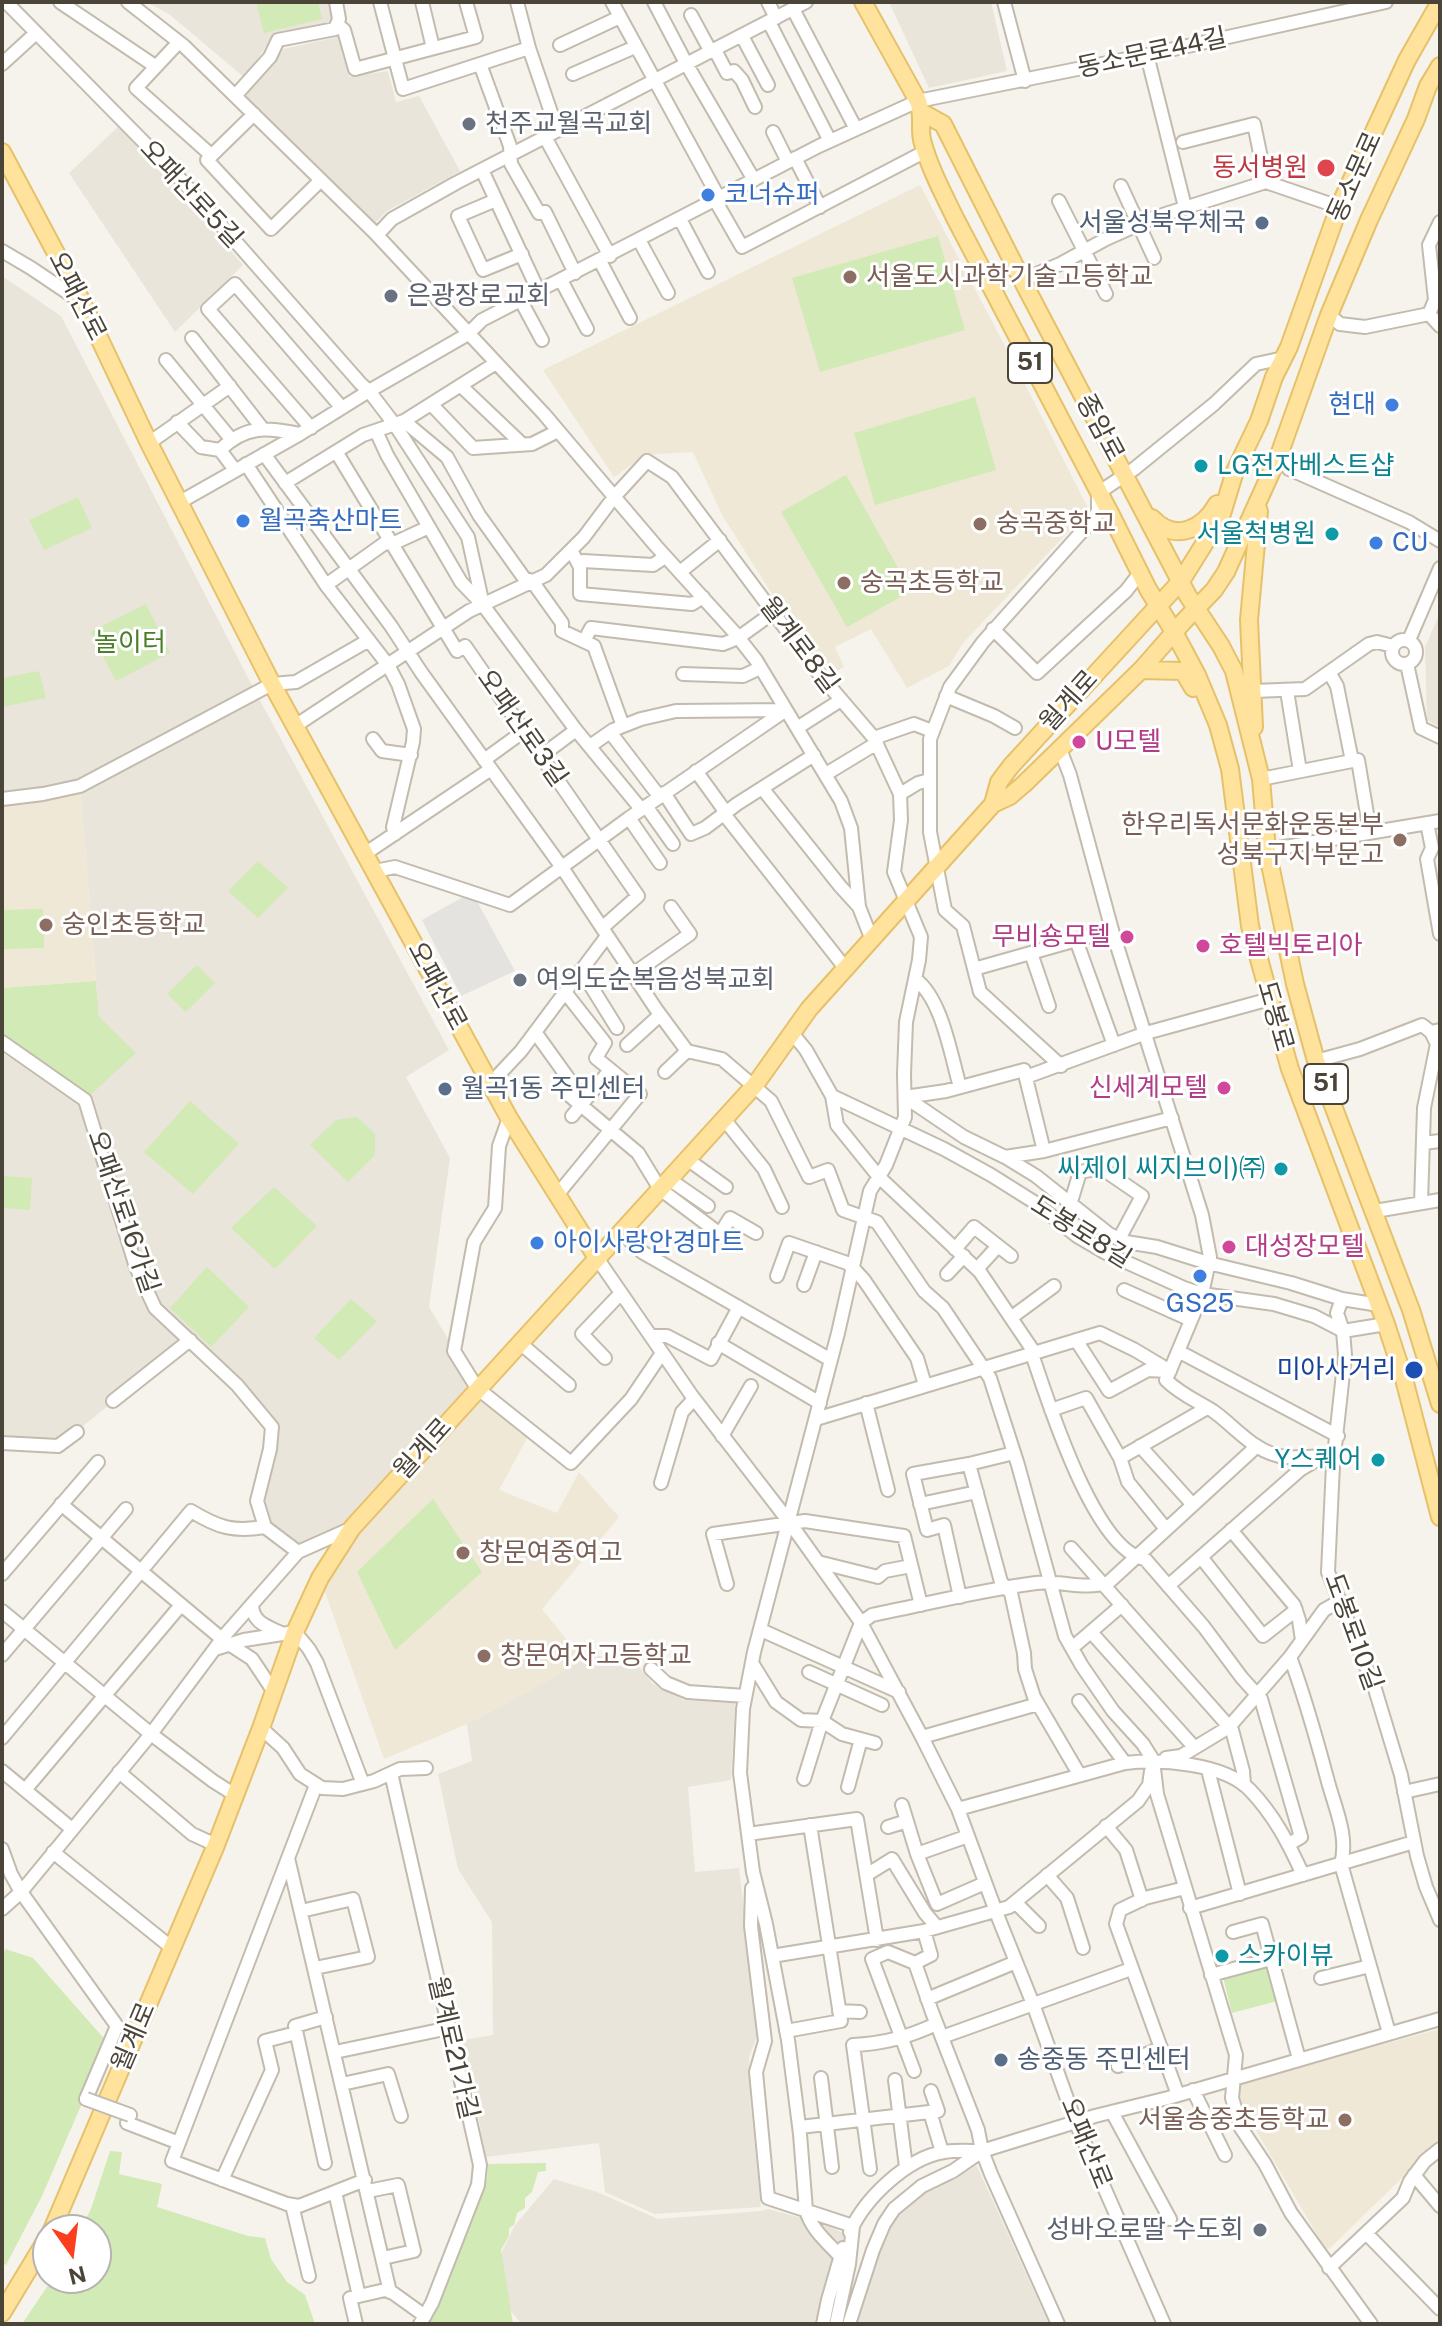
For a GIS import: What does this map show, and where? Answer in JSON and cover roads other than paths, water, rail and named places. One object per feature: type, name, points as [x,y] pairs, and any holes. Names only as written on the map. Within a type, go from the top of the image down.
[{"type":"main road","name":"종암로","points":[[863,2],[920,107],[943,124],[1181,581]]},
{"type":"main road","name":"동소문로","points":[[1157,606],[1181,581],[1221,517],[1235,471],[1284,358],[1339,207],[1434,4]]},
{"type":"main road","name":"동소문로","points":[[1174,632],[1214,590],[1226,572],[1279,455],[1329,315],[1369,220],[1411,133],[1428,86],[1440,66]]},
{"type":"main road","name":"종암로","points":[[920,107],[921,137],[955,218],[1157,606]]},
{"type":"main road","name":"오패산로","points":[[2,152],[82,302],[149,443],[272,684],[509,1118],[597,1258]]},
{"type":"main road","points":[[1146,511],[1169,530],[1196,527],[1209,518],[1235,471]]},
{"type":"main road","points":[[1255,753],[1249,620],[1261,496]]},
{"type":"main road","name":"도봉로","points":[[1181,581],[1234,671],[1261,779],[1267,850],[1295,984],[1316,1061],[1411,1310],[1440,1404]]},
{"type":"main road","name":"도봉로","points":[[1157,606],[1197,675],[1218,725],[1230,769],[1250,926],[1270,999],[1290,1069],[1386,1324],[1440,1517]]},
{"type":"main road","name":"월계로","points":[[993,804],[999,782],[1011,766],[1157,606]]},
{"type":"main road","name":"월계로","points":[[59,2214],[216,1845],[274,1692],[288,1632],[352,1528],[755,1085],[809,1009],[993,804],[1010,796],[1060,749],[1141,670],[1174,632]]},
{"type":"main road","points":[[1141,670],[1183,671],[1230,769]]},
{"type":"main road","points":[[2,2313],[32,2263]]},
{"type":"street","name":"오패산로5길","points":[[6,2],[184,183],[361,384],[400,423]]},
{"type":"street","points":[[60,2],[155,66]]},
{"type":"street","points":[[128,2],[179,42],[377,235],[558,431],[738,638],[760,668],[841,801],[851,828],[859,907],[872,940]]},
{"type":"street","points":[[235,96],[270,57],[278,40],[335,29],[339,19],[336,2]]},
{"type":"street","points":[[380,2],[403,89],[529,48]]},
{"type":"street","points":[[422,2],[433,48]]},
{"type":"street","points":[[337,24],[344,30],[355,69],[476,37],[466,2]]},
{"type":"street","points":[[517,2],[557,130]]},
{"type":"street","points":[[612,2],[742,247],[926,151]]},
{"type":"street","points":[[654,2],[754,180]]},
{"type":"street","points":[[768,2],[773,20],[830,141]]},
{"type":"street","points":[[377,235],[392,219],[482,170],[806,2]]},
{"type":"street","points":[[1004,2],[1025,81]]},
{"type":"street","name":"동소문로44길","points":[[180,502],[468,334],[482,320],[856,129],[920,107],[1025,81],[1386,2]]},
{"type":"street","points":[[793,9],[856,129]]},
{"type":"street","points":[[691,15],[727,73],[734,71],[742,80],[755,107]]},
{"type":"street","points":[[560,45],[620,17]]},
{"type":"street","points":[[2,64],[36,33]]},
{"type":"street","points":[[742,36],[768,85]]},
{"type":"street","points":[[179,42],[136,88],[211,155]]},
{"type":"street","points":[[573,74],[635,47]]},
{"type":"street","points":[[1147,55],[1185,207]]},
{"type":"street","points":[[480,64],[510,146],[511,164],[539,213],[545,212],[575,273]]},
{"type":"street","points":[[742,80],[761,70]]},
{"type":"street","points":[[254,114],[207,160],[271,229],[321,180]]},
{"type":"street","points":[[1183,142],[1253,122],[1266,182]]},
{"type":"street","points":[[773,132],[820,207]]},
{"type":"street","points":[[545,137],[605,258],[630,318]]},
{"type":"street","points":[[482,170],[539,292]]},
{"type":"street","points":[[1022,280],[1139,224],[1266,182],[1339,207]]},
{"type":"street","points":[[1121,186],[1154,258]]},
{"type":"street","points":[[496,200],[458,216],[483,270],[522,254]]},
{"type":"street","points":[[1059,201],[1106,294]]},
{"type":"street","points":[[680,219],[708,272]]},
{"type":"street","points":[[1429,314],[1435,300],[1429,245],[1440,222]]},
{"type":"street","points":[[639,240],[668,293]]},
{"type":"street","points":[[2,251],[82,302]]},
{"type":"street","points":[[561,280],[587,329]]},
{"type":"street","points":[[305,431],[208,309],[235,284],[342,408]]},
{"type":"street","points":[[521,301],[542,340]]},
{"type":"street","points":[[1329,315],[1340,324],[1365,327],[1429,314]]},
{"type":"street","points":[[1429,314],[1440,326]]},
{"type":"street","points":[[192,338],[262,428]]},
{"type":"street","points":[[1061,1066],[980,992],[963,926],[945,910],[930,832],[932,731],[946,696],[993,629],[1094,518],[1098,511],[1098,493],[1214,404],[1256,364],[1284,358]]},
{"type":"street","points":[[166,360],[231,439]]},
{"type":"street","points":[[285,483],[363,435],[400,423],[496,363]]},
{"type":"street","points":[[149,443],[230,386]]},
{"type":"street","points":[[461,386],[522,444]]},
{"type":"street","points":[[431,404],[473,448]]},
{"type":"street","points":[[177,422],[201,447],[220,450],[240,467],[388,665],[414,729],[411,755],[393,827],[395,834]]},
{"type":"street","points":[[400,423],[447,457],[479,515],[524,578],[532,581],[562,623],[562,631],[594,646],[623,726]]},
{"type":"street","points":[[400,423],[468,537],[483,605]]},
{"type":"street","points":[[220,450],[231,439],[262,428],[305,431]]},
{"type":"street","points":[[376,431],[461,582],[483,605],[576,730],[673,844]]},
{"type":"street","points":[[447,457],[473,448],[532,444],[558,431]]},
{"type":"street","points":[[337,453],[442,629]]},
{"type":"street","points":[[264,454],[391,626],[687,1051],[722,1059],[771,1101],[809,1177],[828,1170],[843,1210],[877,1222],[924,1291],[943,1308],[990,1378],[1065,1636],[1113,1711],[1153,1760],[1157,1794],[1236,2055],[1232,2098],[1241,2128],[1265,2164],[1291,2213],[1371,2324]]},
{"type":"street","points":[[1279,455],[1289,469],[1409,522],[1440,541]]},
{"type":"street","name":"월계로8길","points":[[614,497],[647,461],[672,477],[820,675],[876,740],[900,794],[901,820],[894,872],[921,937],[906,1022],[905,1117],[886,1165],[870,1191],[831,1360],[745,1696],[740,1773],[753,1872]]},
{"type":"street","points":[[295,726],[442,629],[483,605],[546,575],[584,537],[614,497]]},
{"type":"street","points":[[326,585],[385,543],[392,544],[429,527]]},
{"type":"street","points":[[680,572],[720,540]]},
{"type":"street","points":[[571,550],[578,563],[580,594],[692,604],[703,597]]},
{"type":"street","points":[[578,563],[653,565],[665,557]]},
{"type":"street","points":[[1409,640],[1440,568]]},
{"type":"street","points":[[993,629],[1037,673],[1126,591],[1140,573]]},
{"type":"street","points":[[584,641],[591,628],[723,644],[738,638],[774,612]]},
{"type":"street","name":"오패산로3길","points":[[442,629],[457,651],[465,646],[638,896],[604,932]]},
{"type":"street","points":[[2,799],[80,786],[272,684],[296,682],[369,640]]},
{"type":"street","points":[[1254,691],[1305,689],[1369,644],[1377,642],[1393,646],[1402,640],[1409,640],[1417,653],[1412,662],[1401,664],[1393,657],[1393,646]]},
{"type":"street","points":[[1407,664],[1421,728],[1440,737]]},
{"type":"street","points":[[683,674],[743,676],[760,668]]},
{"type":"street","points":[[1329,672],[1337,686],[1352,761]]},
{"type":"street","points":[[1287,691],[1300,771]]},
{"type":"street","points":[[946,696],[1015,728]]},
{"type":"street","points":[[797,728],[841,700]]},
{"type":"street","points":[[375,871],[395,867],[510,905],[599,839],[786,710]]},
{"type":"street","name":"오패산로3길","points":[[590,746],[623,726],[676,711],[786,710]]},
{"type":"street","points":[[826,774],[876,740],[914,724],[932,731]]},
{"type":"street","points":[[541,756],[576,730]]},
{"type":"street","points":[[366,853],[488,765],[524,731]]},
{"type":"street","points":[[610,732],[691,834],[705,828],[814,755]]},
{"type":"street","points":[[373,739],[382,751],[411,755]]},
{"type":"street","points":[[1060,749],[1070,775],[1112,930],[1202,1215],[1210,1257],[1202,1294],[1166,1380],[1257,1446],[1284,1457],[1323,1456]]},
{"type":"street","points":[[1261,779],[1358,760],[1370,832]]},
{"type":"street","points":[[696,771],[724,814],[846,969]]},
{"type":"street","points":[[900,794],[930,780]]},
{"type":"street","points":[[762,788],[859,907]]},
{"type":"street","points":[[629,818],[660,863]]},
{"type":"street","points":[[1267,850],[1434,822],[1432,848],[1427,859],[1440,934]]},
{"type":"street","points":[[633,974],[690,934],[671,907]]},
{"type":"street","points":[[974,969],[1112,930]]},
{"type":"street","points":[[490,1084],[521,1051],[581,970],[604,932]]},
{"type":"street","points":[[1076,940],[1114,1045]]},
{"type":"street","points":[[1031,953],[1049,1006]]},
{"type":"street","points":[[581,970],[617,1028]]},
{"type":"street","points":[[915,979],[925,985],[936,1006],[960,1087]]},
{"type":"street","points":[[557,1195],[640,1094],[596,1058],[605,1043],[565,992]]},
{"type":"street","points":[[1026,1077],[1146,1033],[1270,999]]},
{"type":"street","points":[[627,1045],[660,1015]]},
{"type":"street","name":"도봉로","points":[[1316,1061],[1360,1049],[1422,1025],[1436,1031]]},
{"type":"street","points":[[1421,1203],[1424,1108],[1437,1044],[1436,1031]]},
{"type":"street","points":[[535,1032],[576,1089],[570,1096],[638,1153],[664,1184],[733,1243]]},
{"type":"street","points":[[792,1033],[806,1050],[832,1096],[837,1125],[879,1177],[977,1269],[1012,1317],[1034,1352],[1034,1360],[1072,1465],[1110,1531],[1128,1553],[1145,1559],[1261,1699],[1301,1837],[1289,1844]]},
{"type":"street","name":"오패산로16가길","points":[[2,1042],[85,1100],[136,1267],[155,1308],[237,1385],[272,1427],[270,1449],[257,1501],[265,1527]]},
{"type":"street","points":[[665,1072],[687,1051]]},
{"type":"street","points":[[572,1116],[610,1070]]},
{"type":"street","points":[[905,1097],[960,1087],[1024,1070],[1044,1151]]},
{"type":"street","name":"도봉로8길","points":[[832,1096],[902,1128],[991,1175],[1106,1253],[1202,1294],[1274,1304],[1314,1316],[1343,1331]]},
{"type":"street","points":[[905,1097],[964,1137],[1036,1176],[1070,1205],[1119,1239],[1342,1299],[1379,1305]]},
{"type":"street","points":[[509,1118],[499,1146],[495,1208],[474,1242],[454,1351],[477,1388],[571,1463],[631,1399],[662,1353]]},
{"type":"street","points":[[1005,1157],[1044,1151],[1172,1118]]},
{"type":"street","points":[[724,1119],[764,1169],[782,1207]]},
{"type":"street","points":[[1423,1143],[1440,1141]]},
{"type":"street","points":[[687,1159],[726,1187]]},
{"type":"street","points":[[1070,1205],[1080,1172],[1101,1168],[1142,1196],[1119,1239]]},
{"type":"street","points":[[664,1184],[708,1206]]},
{"type":"street","points":[[1375,1211],[1440,1200]]},
{"type":"street","points":[[720,1234],[730,1218],[756,1233]]},
{"type":"street","points":[[947,1274],[974,1227],[1011,1256]]},
{"type":"street","points":[[621,1232],[642,1252],[831,1360]]},
{"type":"street","points":[[777,1276],[789,1243],[847,1263],[864,1280],[917,1358],[925,1385]]},
{"type":"street","points":[[977,1269],[998,1246]]},
{"type":"street","points":[[804,1285],[816,1252]]},
{"type":"street","name":"오패산로","points":[[597,1258],[694,1399],[790,1523],[861,1623],[899,1692],[958,1809],[1076,2122],[1164,2324]]},
{"type":"street","points":[[1012,1317],[1054,1286]]},
{"type":"street","points":[[1124,1290],[1191,1320]]},
{"type":"street","points":[[605,1358],[582,1334],[621,1293]]},
{"type":"street","name":"도봉로10길","points":[[1342,1299],[1337,1313],[1343,1331],[1345,1366],[1333,1465],[1328,1572],[1375,1689],[1401,1775],[1426,1887],[1440,1920]]},
{"type":"street","points":[[651,1336],[667,1336],[711,1359],[739,1307]]},
{"type":"street","points":[[1343,1331],[1386,1324]]},
{"type":"street","points":[[816,1419],[1100,1333],[1170,1371]]},
{"type":"street","points":[[113,1401],[190,1340]]},
{"type":"street","points":[[1076,1340],[1109,1391],[1148,1370],[1170,1371]]},
{"type":"street","points":[[520,1343],[569,1385]]},
{"type":"street","points":[[718,1343],[820,1403]]},
{"type":"street","points":[[1178,1351],[1338,1436]]},
{"type":"street","points":[[722,1436],[751,1386]]},
{"type":"street","points":[[1051,1410],[1086,1398],[1120,1458],[1128,1482],[1166,1529]]},
{"type":"street","points":[[661,1483],[682,1412],[694,1399]]},
{"type":"street","points":[[866,1403],[888,1490]]},
{"type":"street","points":[[1120,1458],[1207,1408]]},
{"type":"street","points":[[2,1443],[58,1446],[77,1432]]},
{"type":"street","points":[[1140,1446],[1193,1505]]},
{"type":"street","points":[[804,1779],[822,1721],[861,1623],[872,1615],[1006,1588],[1049,1583],[1097,1586],[1109,1582],[1257,1446]]},
{"type":"street","points":[[1168,1586],[1301,1469],[1335,1449]]},
{"type":"street","points":[[960,1597],[944,1525],[927,1530],[913,1474],[1014,1453]]},
{"type":"street","points":[[2,1574],[98,1462]]},
{"type":"street","points":[[969,1464],[1001,1582],[1011,1593],[1025,1669],[1038,1704],[1079,1774]]},
{"type":"street","points":[[920,1504],[977,1492]]},
{"type":"street","points":[[61,1504],[181,1605],[222,1644],[252,1659],[274,1692]]},
{"type":"street","points":[[2,1655],[126,1509]]},
{"type":"street","points":[[2,1738],[191,1511],[212,1523],[241,1531],[265,1527],[298,1552]]},
{"type":"street","points":[[727,1584],[713,1534],[805,1521],[904,1536],[921,1605]]},
{"type":"street","points":[[2,1909],[21,1892],[151,1734],[252,1604],[298,1552],[352,1528]]},
{"type":"street","points":[[1231,1530],[1294,1605],[1302,1640]]},
{"type":"street","points":[[1071,1548],[1232,1730],[1244,1785]]},
{"type":"street","points":[[1201,1557],[1263,1636],[1296,1610]]},
{"type":"street","points":[[818,1562],[878,1577],[885,1571],[911,1566]]},
{"type":"street","points":[[958,1809],[1125,1763],[1181,1756],[1229,1727],[1290,1657],[1324,1610],[1340,1601]]},
{"type":"street","points":[[252,1604],[255,1619],[288,1632],[309,1649],[363,1784]]},
{"type":"street","points":[[25,1790],[181,1605]]},
{"type":"street","points":[[1072,1648],[1122,1605]]},
{"type":"street","points":[[2,1611],[151,1734],[235,1795]]},
{"type":"street","points":[[761,1630],[899,1692]]},
{"type":"street","points":[[222,1644],[288,1632]]},
{"type":"street","points":[[1091,1632],[1194,1747]]},
{"type":"street","points":[[1290,1657],[1306,1699],[1340,1818],[1345,1850],[1341,1864],[1389,2033]]},
{"type":"street","points":[[752,1663],[776,1702],[801,1720],[822,1721],[842,1734],[875,1743]]},
{"type":"street","points":[[651,1669],[666,1683],[688,1692],[745,1696]]},
{"type":"street","points":[[809,1672],[882,1705]]},
{"type":"street","points":[[1079,1701],[1125,1763]]},
{"type":"street","points":[[922,1737],[1038,1704]]},
{"type":"street","points":[[261,1728],[283,1748],[300,1774],[322,1788],[343,1789],[400,1769],[426,1768]]},
{"type":"street","points":[[848,1787],[861,1739]]},
{"type":"street","points":[[1153,1760],[1229,1775],[1244,1785],[1289,1844],[1303,1875]]},
{"type":"street","points":[[772,1956],[877,1940],[1009,1907],[1138,1801],[1149,1785],[1153,1760]]},
{"type":"street","points":[[1208,1770],[1240,1894]]},
{"type":"street","points":[[2,1771],[72,1829]]},
{"type":"street","points":[[119,1772],[192,1834],[216,1845]]},
{"type":"street","name":"월계로21가길","points":[[390,2292],[423,2320],[478,2185],[480,2165],[391,1773]]},
{"type":"street","points":[[1404,1792],[1440,1784]]},
{"type":"street","points":[[316,1785],[172,2161],[299,2206],[335,2192],[367,2186],[398,2185],[414,2251],[383,2258]]},
{"type":"street","points":[[902,1805],[937,1904],[985,1883]]},
{"type":"street","points":[[748,1834],[857,1819],[877,1940]]},
{"type":"street","points":[[888,1827],[907,1821]]},
{"type":"street","points":[[810,1825],[840,2016]]},
{"type":"street","points":[[1106,1826],[1126,1850],[1142,1900]]},
{"type":"street","points":[[917,1854],[968,1836]]},
{"type":"street","points":[[1190,1908],[1414,1842]]},
{"type":"street","points":[[2,1849],[21,1892]]},
{"type":"street","points":[[53,1852],[172,1948]]},
{"type":"street","points":[[288,1858],[390,2292]]},
{"type":"street","points":[[868,1874],[892,1859],[925,1913],[930,1929],[931,1955],[915,1963],[888,1952],[872,1959],[914,2071]]},
{"type":"street","points":[[753,1872],[786,2031],[800,2127],[806,2210],[820,2235],[840,2256]]},
{"type":"street","points":[[753,1872],[751,1926],[765,2041],[756,2072],[768,2198],[853,2226]]},
{"type":"street","points":[[1047,1875],[1067,1898],[1083,1948]]},
{"type":"street","points":[[1178,2095],[1116,1924],[1120,1910],[1142,1900],[1185,1888]]},
{"type":"street","name":"월계로","points":[[21,1892],[117,2026],[86,2099],[130,2115],[127,2123],[179,2143]]},
{"type":"street","points":[[301,1911],[353,1899],[368,1957],[315,1968]]},
{"type":"street","points":[[1015,1902],[1039,1926]]},
{"type":"street","points":[[1233,1932],[1262,1924],[1299,2059]]},
{"type":"street","points":[[1211,1975],[1271,1959]]},
{"type":"street","points":[[927,1999],[1016,1962]]},
{"type":"street","points":[[915,1963],[978,2130],[982,2151],[1058,2324]]},
{"type":"street","points":[[1321,1978],[1370,1966]]},
{"type":"street","points":[[942,2037],[1131,1969]]},
{"type":"street","points":[[786,2031],[860,2012]]},
{"type":"street","points":[[325,2163],[295,2026],[326,2017]]},
{"type":"street","points":[[823,2324],[840,2256],[853,2226],[874,2196],[906,2167],[942,2152],[982,2151],[1440,2019]]},
{"type":"street","points":[[870,2169],[853,2045],[875,2044],[914,2034],[936,2024]]},
{"type":"street","points":[[335,2052],[449,2028]]},
{"type":"street","points":[[222,2180],[272,2070],[265,2041],[296,2033]]},
{"type":"street","points":[[1118,2066],[1161,2048]]},
{"type":"street","points":[[342,2084],[388,2074],[401,2116]]},
{"type":"street","points":[[821,2078],[832,2167]]},
{"type":"street","points":[[895,2080],[906,2167]]},
{"type":"street","points":[[1193,2090],[1225,2155]]},
{"type":"street","points":[[800,2127],[938,2111],[931,2091]]},
{"type":"street","points":[[930,2112],[942,2152]]},
{"type":"street","points":[[1112,2112],[1170,2219]]},
{"type":"street","points":[[849,2324],[873,2250],[894,2209],[922,2186],[953,2171],[982,2151]]},
{"type":"street","points":[[1329,2268],[1403,2198],[1425,2161],[1438,2154]]},
{"type":"street","points":[[1414,2175],[1440,2206]]},
{"type":"street","points":[[335,2192],[359,2296]]},
{"type":"street","points":[[292,2205],[309,2276]]},
{"type":"street","points":[[836,2324],[849,2264],[853,2226]]},
{"type":"street","points":[[1366,2233],[1440,2309]]},
{"type":"street","points":[[356,2324],[350,2298],[385,2290],[390,2292]]},
{"type":"place","name":"천주교월곡교회","points":[[469,124]]},
{"type":"place","name":"동서병원","points":[[1326,168]]},
{"type":"place","name":"코너슈퍼","points":[[708,195]]},
{"type":"place","name":"서울성북우체국","points":[[1262,223]]},
{"type":"place","name":"서울도시과학기술고등학교","points":[[850,277]]},
{"type":"place","name":"은광장로교회","points":[[391,296]]},
{"type":"place","name":"현대","points":[[1392,405]]},
{"type":"place","name":"LG전자베스트샵","points":[[1201,466]]},
{"type":"place","name":"월곡축산마트","points":[[243,521]]},
{"type":"place","name":"숭곡중학교","points":[[980,524]]},
{"type":"place","name":"서울척병원","points":[[1332,534]]},
{"type":"place","name":"CU","points":[[1376,543]]},
{"type":"place","name":"숭곡초등학교","points":[[844,583]]},
{"type":"place","name":"U모텔","points":[[1079,742]]},
{"type":"place","name":"한우리독서문화운동본부 성북구지부문고","points":[[1400,840]]},
{"type":"place","name":"숭인초등학교","points":[[46,925]]},
{"type":"place","name":"무비숑모텔","points":[[1127,937]]},
{"type":"place","name":"호텔빅토리아","points":[[1203,946]]},
{"type":"place","name":"여의도순복음성북교회","points":[[520,980]]},
{"type":"place","name":"신세계모텔","points":[[1224,1088]]},
{"type":"place","name":"월곡1동 주민센터","points":[[445,1089]]},
{"type":"place","name":"씨제이 씨지브이)㈜","points":[[1281,1169]]},
{"type":"place","name":"아이사랑안경마트","points":[[537,1243]]},
{"type":"place","name":"대성장모텔","points":[[1229,1247]]},
{"type":"place","name":"GS25","points":[[1200,1276]]},
{"type":"place","name":"미아사거리","points":[[1414,1370]]},
{"type":"place","name":"Y스퀘어","points":[[1378,1460]]},
{"type":"place","name":"창문여중여고","points":[[463,1553]]},
{"type":"place","name":"창문여자고등학교","points":[[484,1656]]},
{"type":"place","name":"스카이뷰","points":[[1222,1956]]},
{"type":"place","name":"송중동 주민센터","points":[[1001,2060]]},
{"type":"place","name":"서울송중초등학교","points":[[1345,2120]]},
{"type":"place","name":"성바오로딸 수도회","points":[[1260,2230]]},
{"type":"park label","name":"놀이터","points":[[130,643]]}]
